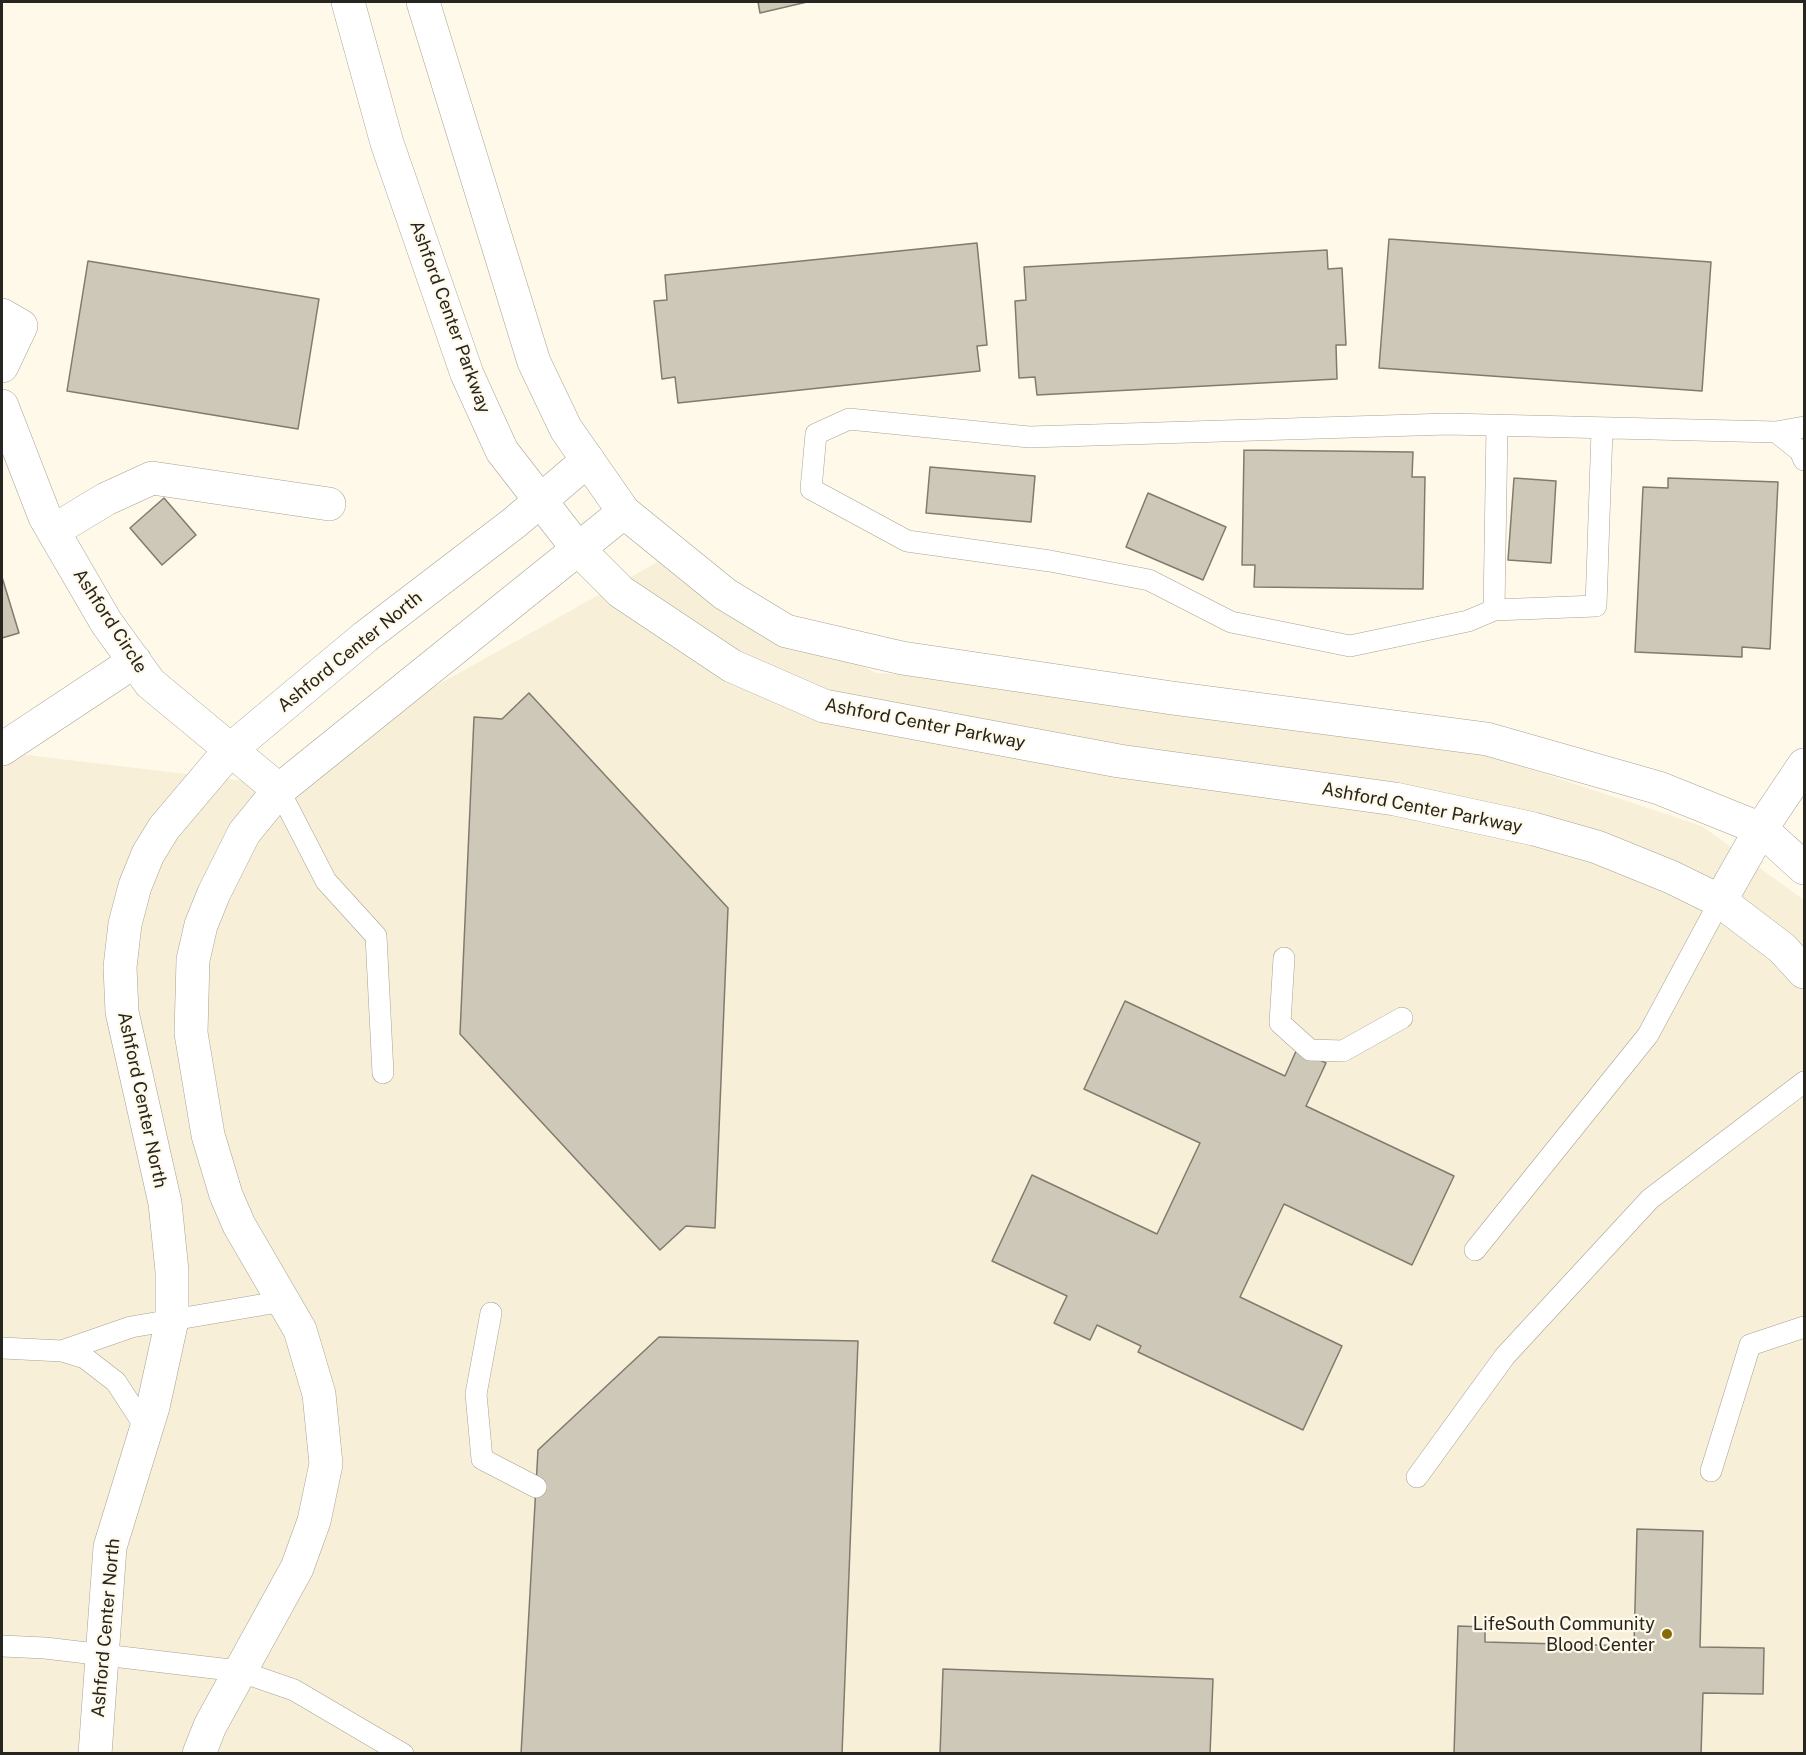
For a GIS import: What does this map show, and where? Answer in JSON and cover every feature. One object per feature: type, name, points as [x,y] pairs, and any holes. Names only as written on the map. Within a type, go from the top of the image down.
[{"type":"street","name":"Ashford Center Parkway","points":[[348,2],[387,143],[467,374],[502,451],[578,549],[621,592],[732,666],[824,706],[1119,761],[1395,799],[1522,827],[1597,847],[1671,877],[1720,901],[1782,948],[1804,972]]},
{"type":"street","points":[[423,2],[534,362],[566,429],[624,512],[725,594],[786,631],[902,658],[1172,698],[1487,739],[1659,788],[1761,829],[1804,868]]},
{"type":"street","points":[[2,315],[21,326],[2,366]]},
{"type":"street","name":"Ashford Circle","points":[[2,406],[45,517],[106,622],[150,683],[279,790]]},
{"type":"street","name":"Ashford Center North","points":[[95,1754],[110,1547],[146,1428],[164,1362],[172,1320],[172,1271],[166,1211],[122,1012],[120,967],[125,924],[148,854],[164,828],[230,750],[365,637],[540,501],[588,460]]},
{"type":"street","points":[[53,531],[106,499],[152,478],[329,504]]},
{"type":"street","points":[[199,1754],[239,1671],[297,1568],[319,1503],[326,1464],[319,1394],[300,1330],[239,1225],[223,1185],[208,1135],[195,1073],[190,996],[193,960],[201,925],[213,893],[244,833],[279,790],[624,512]]},
{"type":"street","points":[[2,750],[135,661]]},
{"type":"street","points":[[1720,901],[1761,829],[1804,765]]},
{"type":"lane","points":[[1602,429],[1596,606],[1494,610],[1468,621],[1350,646],[1231,622],[1149,580],[1050,561],[907,541],[811,489],[816,434],[849,419],[1029,437],[1448,424],[1776,432],[1804,427]]},
{"type":"lane","points":[[1494,610],[1497,426]]},
{"type":"lane","points":[[1776,432],[1800,451],[1804,460]]},
{"type":"lane","points":[[279,790],[326,881],[376,936],[383,1073]]},
{"type":"lane","points":[[1475,1250],[1648,1035],[1720,901]]},
{"type":"lane","points":[[1284,958],[1280,1023],[1310,1050],[1343,1051],[1402,1018]]},
{"type":"lane","points":[[1417,1477],[1504,1356],[1650,1199],[1804,1082]]},
{"type":"lane","points":[[62,1351],[131,1328],[284,1301]]},
{"type":"lane","points":[[491,1313],[476,1394],[482,1460],[536,1487]]},
{"type":"lane","points":[[1712,1471],[1750,1344],[1804,1327]]},
{"type":"lane","points":[[2,1348],[62,1351],[85,1358],[116,1382],[146,1428]]},
{"type":"lane","points":[[2,1646],[45,1647],[239,1671],[294,1690],[403,1754]]},
{"type":"shaded area","points":[[663,559],[876,673],[1339,706],[1702,826],[1804,900],[1804,1753],[2,1754],[2,752],[262,783]]},
{"type":"building","points":[[758,2],[807,2],[760,13]]},
{"type":"building","points":[[1389,239],[1711,262],[1702,391],[1379,368]]},
{"type":"building","points":[[977,243],[987,345],[977,346],[980,371],[678,403],[675,377],[662,379],[654,301],[667,300],[665,275]]},
{"type":"building","points":[[1327,250],[1328,269],[1342,268],[1346,345],[1336,345],[1337,379],[1037,395],[1035,377],[1019,378],[1015,301],[1026,300],[1024,267]]},
{"type":"building","points":[[88,261],[319,299],[298,429],[67,391]]},
{"type":"building","points":[[1244,450],[1413,452],[1412,477],[1425,477],[1423,589],[1254,587],[1255,565],[1242,565]]},
{"type":"building","points":[[930,467],[1035,476],[1031,522],[926,513]]},
{"type":"building","points":[[1514,478],[1556,481],[1551,563],[1508,560]]},
{"type":"building","points":[[1668,478],[1778,482],[1770,649],[1742,647],[1742,657],[1635,652],[1643,487],[1668,488]]},
{"type":"building","points":[[1148,493],[1226,527],[1203,580],[1126,547]]},
{"type":"building","points":[[164,498],[196,535],[162,565],[130,528]]},
{"type":"building","points":[[2,577],[19,633],[2,638]]},
{"type":"building","points":[[529,693],[728,908],[715,1228],[686,1226],[660,1250],[460,1034],[474,717],[502,719]]},
{"type":"building","points":[[1125,1001],[1285,1076],[1297,1049],[1326,1063],[1306,1106],[1454,1176],[1412,1265],[1284,1204],[1240,1297],[1342,1346],[1303,1430],[1138,1352],[1141,1346],[1097,1325],[1090,1340],[1054,1323],[1067,1296],[992,1261],[1032,1175],[1157,1234],[1200,1143],[1084,1089]]},
{"type":"building","points":[[659,1337],[858,1341],[842,1754],[521,1754],[538,1450]]},
{"type":"building","name":"LifeSouth Community Blood Center","points":[[1637,1529],[1703,1531],[1700,1647],[1764,1648],[1763,1694],[1703,1693],[1701,1754],[1454,1754],[1458,1626],[1485,1627],[1485,1642],[1634,1646]]},
{"type":"building","points":[[943,1669],[1213,1679],[1210,1754],[940,1754]]},
{"type":"place","name":"LifeSouth Community Blood Center","points":[[1667,1634]]}]
